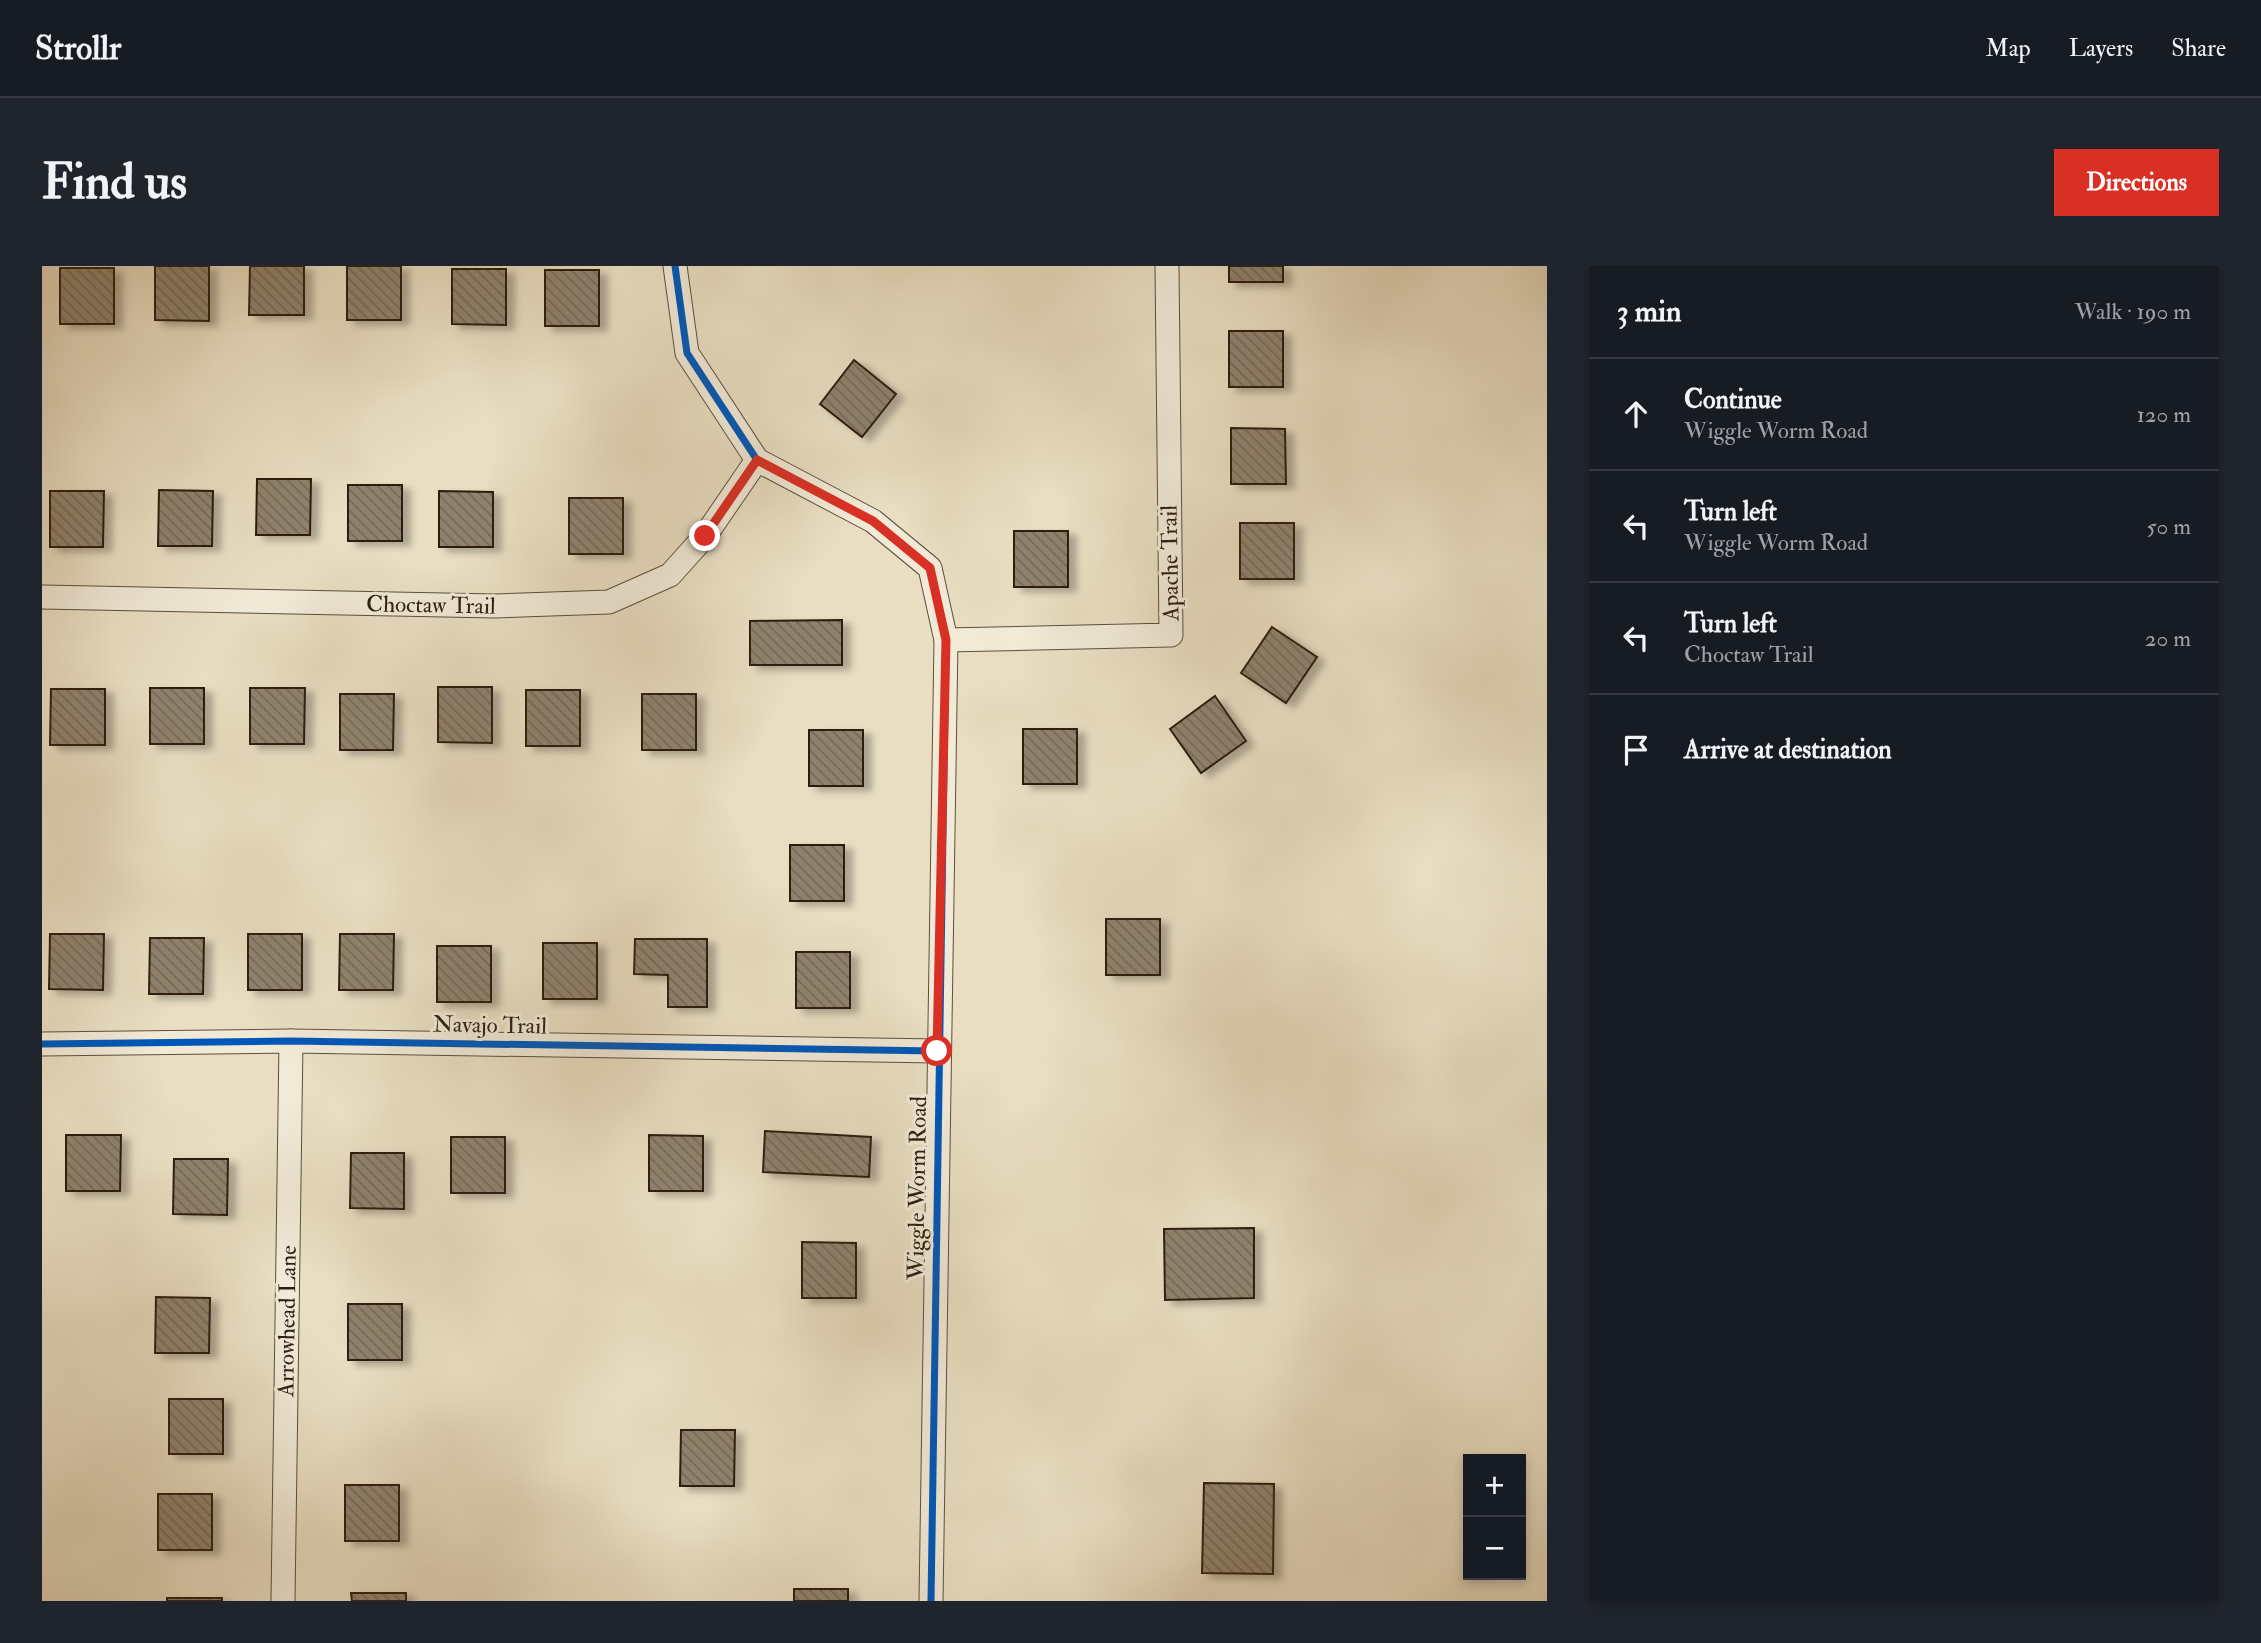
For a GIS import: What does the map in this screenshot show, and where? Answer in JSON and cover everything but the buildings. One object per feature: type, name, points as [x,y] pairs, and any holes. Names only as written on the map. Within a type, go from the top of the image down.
[{"type":"street","name":"Wiggle Worm Road","points":[[675,266],[687,353],[757,460],[873,521],[930,568],[946,640],[937,1051],[931,1601]]},
{"type":"street","name":"Apache Trail","points":[[946,640],[1171,635],[1167,266]]},
{"type":"street","name":"Choctaw Trail","points":[[42,597],[495,607],[609,603],[670,575],[705,536],[757,460]]},
{"type":"street","name":"Navajo Trail","points":[[42,1044],[291,1041],[937,1051]]},
{"type":"street","name":"Arrowhead Lane","points":[[283,1601],[291,1041]]},
{"type":"cycle path","points":[[675,266],[687,353],[757,460],[873,521],[930,568],[946,640],[931,1601]]},
{"type":"cycle path","points":[[42,1044],[291,1041],[937,1051]]},
{"type":"route","points":[[705,536],[757,460],[873,521],[930,568],[946,640],[937,1051]]}]
